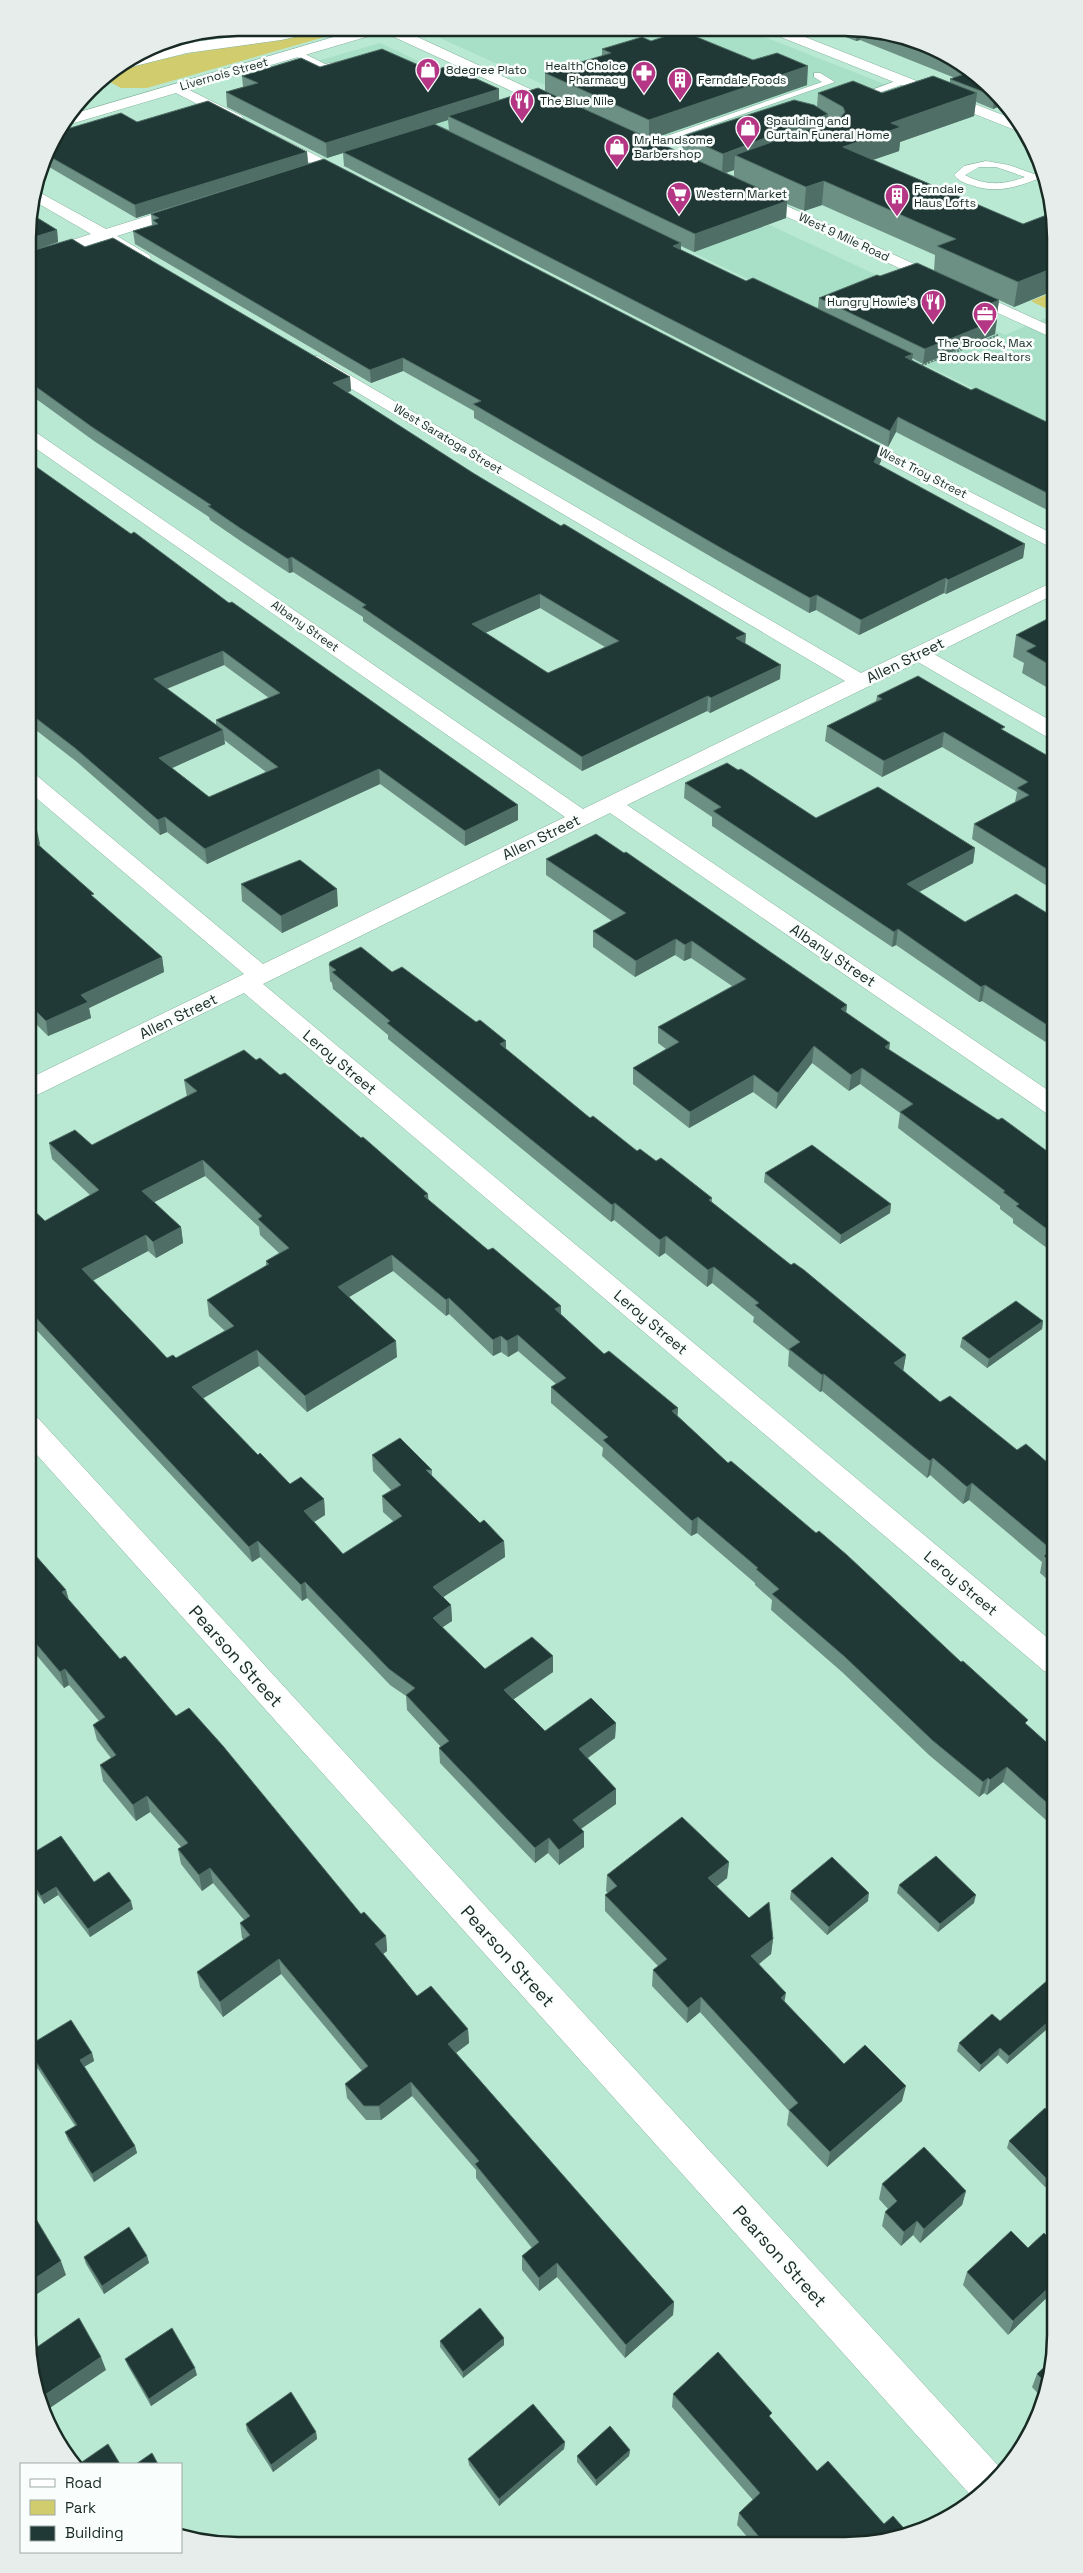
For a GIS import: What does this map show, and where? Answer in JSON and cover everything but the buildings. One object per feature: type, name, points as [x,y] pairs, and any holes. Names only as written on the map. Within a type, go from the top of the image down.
[{"type":"street","name":"Livernois Street","points":[[143,60],[187,49],[269,36]]},
{"type":"street","name":"Livernois Street","points":[[76,118],[353,36]]},
{"type":"street","points":[[403,36],[578,116]]},
{"type":"street","points":[[791,36],[1012,124]]},
{"type":"street","points":[[177,88],[368,187]]},
{"type":"street","points":[[98,94],[119,105]]},
{"type":"street","points":[[518,104],[538,98]]},
{"type":"street","points":[[627,138],[666,156]]},
{"type":"street","points":[[300,172],[341,160]]},
{"type":"street","name":"West 9 Mile Road","points":[[738,189],[1047,330]]},
{"type":"street","points":[[40,198],[154,265]]},
{"type":"street","points":[[36,256],[196,206]]},
{"type":"street","name":"West Saratoga Street","points":[[300,351],[860,682]]},
{"type":"street","name":"West Troy Street","points":[[835,428],[1047,538]]},
{"type":"street","name":"Albany Street","points":[[36,441],[581,818]]},
{"type":"street","name":"Allen Street","points":[[36,1085],[1047,591]]},
{"type":"street","points":[[918,653],[1047,727]]},
{"type":"street","name":"Leroy Street","points":[[36,787],[253,979],[1047,1655]]},
{"type":"street","name":"Albany Street","points":[[610,803],[1047,1102]]},
{"type":"street","name":"Pearson Street","points":[[36,1435],[985,2481]]},
{"type":"lane","points":[[242,36],[244,40]]},
{"type":"lane","points":[[296,53],[324,67],[354,61]]},
{"type":"lane","points":[[455,74],[473,68]]},
{"type":"lane","points":[[643,146],[830,82],[817,75]]},
{"type":"lane","points":[[847,101],[904,81]]},
{"type":"lane","points":[[1033,177],[996,163],[983,164],[959,175],[982,187],[998,189],[1033,177],[1037,176]]},
{"type":"path","points":[[918,367],[1004,332]]},
{"type":"shaded area","points":[[436,36],[762,36],[945,108],[754,176],[676,144]]},
{"type":"shaded area","points":[[380,43],[1005,335],[1047,317],[1047,424],[453,136],[293,68]]},
{"type":"green space","points":[[328,36],[147,88],[121,88],[110,82],[131,67],[217,48],[288,37]]},
{"type":"green space","points":[[1047,294],[1047,309],[1031,301]]},
{"type":"place","name":"8degree Plato","points":[[428,91]]},
{"type":"place","name":"Health Choice Pharmacy","points":[[644,94]]},
{"type":"place","name":"Ferndale Foods","points":[[680,101]]},
{"type":"place","name":"The Blue Nile","points":[[522,122]]},
{"type":"place","name":"Spaulding and Curtain Funeral Home","points":[[748,149]]},
{"type":"place","name":"Mr Handsome Barbershop","points":[[617,168]]},
{"type":"place","name":"Western Market","points":[[679,215]]},
{"type":"place","name":"Ferndale Haus Lofts","points":[[897,217]]},
{"type":"place","name":"Hungry Howie's","points":[[933,323]]},
{"type":"place","name":"The Broock, Max Broock Realtors","points":[[985,335]]}]
